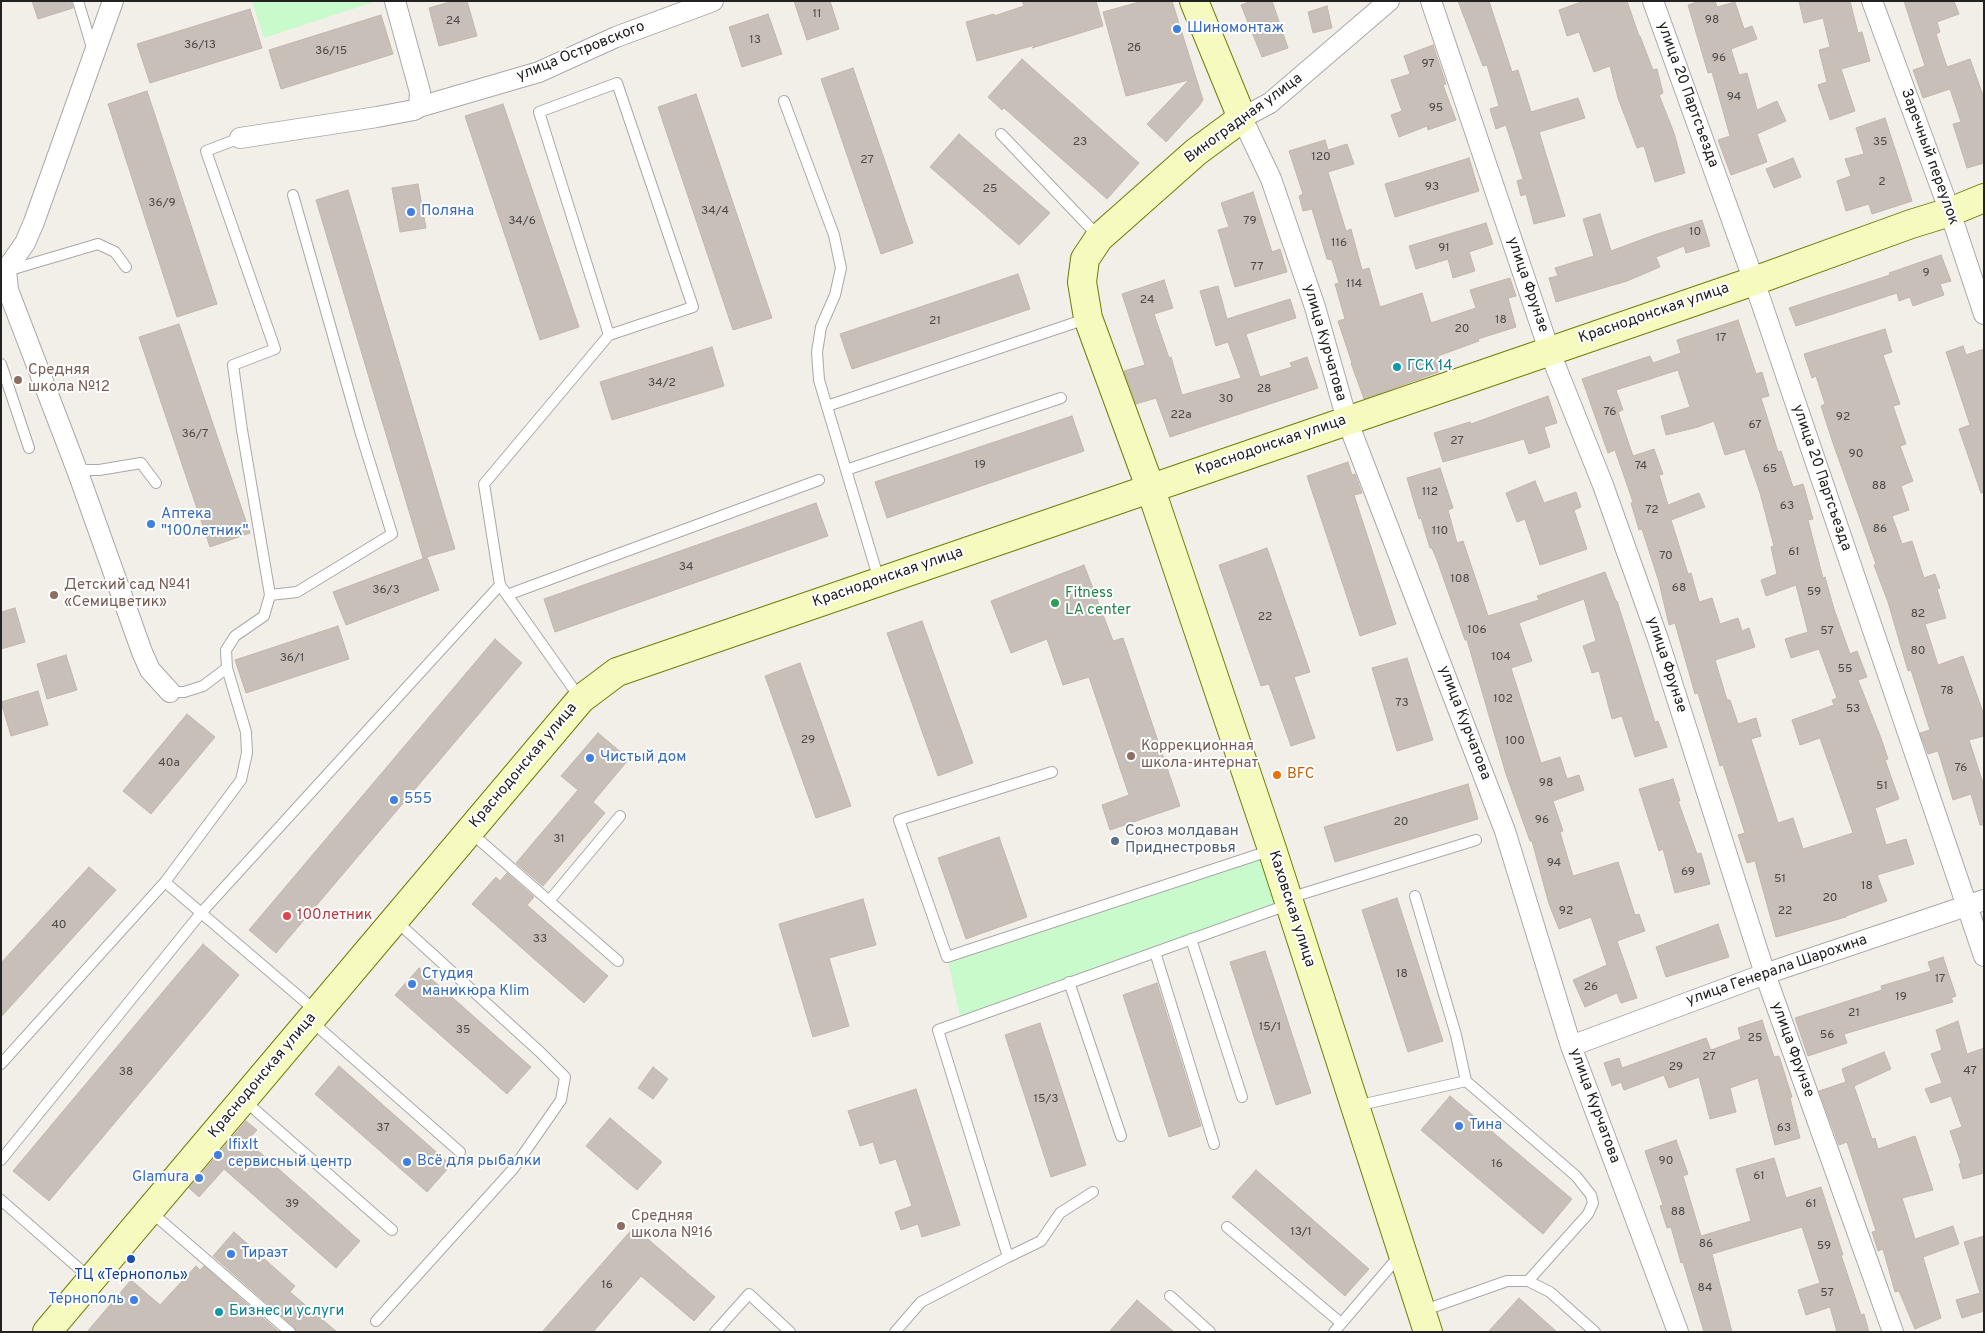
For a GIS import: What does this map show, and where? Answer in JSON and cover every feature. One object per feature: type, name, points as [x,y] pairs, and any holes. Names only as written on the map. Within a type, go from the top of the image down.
[{"type":"street","points":[[113,1],[34,222],[25,243],[6,270],[8,290],[77,470],[142,652],[150,670],[170,692]]},
{"type":"street","points":[[395,1],[420,92],[419,107]]},
{"type":"street","name":"улица Островского","points":[[240,138],[414,110],[539,72],[616,37],[713,1]]},
{"type":"street","points":[[1194,1],[1242,118]]},
{"type":"street","name":"Виноградная улица","points":[[1088,318],[1082,282],[1085,259],[1099,238],[1196,152],[1242,118],[1270,103],[1292,86],[1389,1]]},
{"type":"street","name":"улица Фрунзе","points":[[1431,1],[1549,350],[1603,485],[1658,638],[1765,974],[1893,1332]]},
{"type":"street","name":"улица 20 Партсъезда","points":[[1653,1],[1975,903],[1984,956]]},
{"type":"street","name":"Заречный переулок","points":[[1872,1],[1950,212],[1984,314]]},
{"type":"street","name":"улица Курчатова","points":[[1242,118],[1271,178],[1315,307],[1347,420],[1506,831],[1571,1046],[1678,1332]]},
{"type":"street","name":"Краснодонская улица","points":[[47,1332],[581,699],[617,672],[1754,280],[1950,212],[1984,198]]},
{"type":"street","name":"Каховская улица","points":[[1088,318],[1150,487],[1272,849],[1425,1321]]},
{"type":"street","name":"улица Генерала Шарохина","points":[[1571,1046],[1765,974],[1975,903]]},
{"type":"lane","points":[[78,1],[94,55]]},
{"type":"lane","points":[[581,699],[500,585],[484,484],[609,335],[693,307],[617,83],[539,112],[609,335]]},
{"type":"lane","points":[[784,101],[834,235],[841,268],[835,295],[821,327],[817,352],[819,380],[879,581]]},
{"type":"lane","points":[[1001,134],[1099,238]]},
{"type":"lane","points":[[1,1064],[165,882],[241,780],[247,753],[246,732],[227,668],[226,650],[235,636],[264,616],[270,595],[233,365],[275,349],[206,151],[240,138]]},
{"type":"lane","points":[[270,595],[297,592],[392,534],[358,424],[293,195]]},
{"type":"lane","points":[[6,270],[98,244],[115,252],[126,266]]},
{"type":"lane","points":[[827,406],[1088,318]]},
{"type":"lane","points":[[1,364],[29,448]]},
{"type":"lane","points":[[846,470],[1061,398]]},
{"type":"lane","points":[[77,470],[99,470],[141,463],[156,483]]},
{"type":"lane","points":[[507,595],[819,480]]},
{"type":"lane","points":[[1,1160],[201,913],[500,585]]},
{"type":"lane","points":[[170,692],[184,692],[203,686],[227,668]]},
{"type":"lane","points":[[1052,772],[899,820],[947,957],[1272,849]]},
{"type":"lane","points":[[549,901],[620,816]]},
{"type":"lane","points":[[469,832],[618,961]]},
{"type":"lane","points":[[1008,1257],[938,1030],[1191,939],[1289,901],[1476,840]]},
{"type":"lane","points":[[165,882],[460,1152]]},
{"type":"lane","points":[[1415,896],[1456,1035],[1466,1081],[1576,1176],[1591,1196],[1593,1203],[1588,1214],[1528,1280]]},
{"type":"lane","points":[[376,1321],[513,1169],[561,1100],[565,1077],[395,920]]},
{"type":"lane","points":[[1191,939],[1242,1097]]},
{"type":"lane","points":[[1155,952],[1214,1144]]},
{"type":"lane","points":[[1070,982],[1121,1136]]},
{"type":"lane","points":[[1355,1106],[1466,1081]]},
{"type":"lane","points":[[243,1099],[392,1230]]},
{"type":"lane","points":[[895,1332],[921,1302],[1040,1241],[1060,1213],[1093,1192]]},
{"type":"lane","points":[[1,1200],[91,1280]]},
{"type":"lane","points":[[149,1211],[290,1332]]},
{"type":"lane","points":[[1227,1227],[1341,1323]]},
{"type":"lane","points":[[1334,1332],[1403,1253]]},
{"type":"lane","points":[[1425,1321],[1507,1281],[1528,1280],[1550,1292],[1595,1332]]},
{"type":"lane","points":[[715,1332],[748,1294],[790,1332]]},
{"type":"lane","points":[[1170,1296],[1210,1332]]},
{"type":"green space","points":[[252,1],[377,1],[264,38]]},
{"type":"green space","points":[[1272,849],[1290,904],[961,1021],[947,957]]},
{"type":"building","points":[[32,1],[71,1],[73,8],[38,19]]},
{"type":"building","points":[[453,1],[467,1],[477,36],[439,46],[429,8]]},
{"type":"building","points":[[794,1],[830,1],[839,29],[807,40]]},
{"type":"building","points":[[1022,1],[1096,1],[1103,26],[1032,48],[1035,45],[977,61],[966,22],[994,14],[994,16],[1024,6]]},
{"type":"building","points":[[1143,1],[1172,1],[1203,100],[1166,142],[1147,124],[1189,80],[1126,96],[1103,12]]},
{"type":"building","points":[[1251,1],[1272,1],[1288,48],[1262,57],[1241,5]]},
{"type":"building","points":[[1458,1],[1489,1],[1512,72],[1518,70],[1531,112],[1578,98],[1585,118],[1539,132],[1565,216],[1534,224],[1526,194],[1521,196],[1517,181],[1523,179],[1506,125],[1496,129],[1490,109],[1499,106],[1487,65],[1483,66]]},
{"type":"building","points":[[1584,1],[1627,1],[1653,70],[1657,69],[1663,93],[1659,95],[1674,133],[1685,173],[1655,182],[1644,146],[1637,148],[1618,98],[1610,66],[1594,72],[1579,32],[1567,36],[1559,10]]},
{"type":"building","points":[[1700,1],[1715,1],[1717,7],[1735,2],[1744,29],[1752,26],[1757,39],[1731,49],[1739,75],[1747,73],[1757,110],[1777,101],[1786,121],[1757,134],[1767,162],[1731,175],[1718,140],[1730,136],[1712,72],[1708,73],[1688,5]]},
{"type":"building","points":[[1799,1],[1850,1],[1858,33],[1862,32],[1870,61],[1841,69],[1855,111],[1830,120],[1818,85],[1827,82],[1819,50],[1830,47],[1823,18],[1804,23]]},
{"type":"building","points":[[1904,1],[1954,1],[1959,14],[1937,22],[1940,32],[1936,34],[1947,67],[1970,59],[1984,98],[1984,163],[1967,168],[1953,124],[1961,122],[1950,89],[1923,98],[1913,70],[1925,66]]},
{"type":"building","points":[[1327,6],[1332,28],[1313,33],[1308,12]]},
{"type":"building","points":[[250,9],[262,48],[150,83],[137,44]]},
{"type":"building","points":[[768,14],[782,54],[742,67],[729,27]]},
{"type":"building","points":[[381,15],[393,54],[281,89],[269,50]]},
{"type":"building","points":[[1433,45],[1446,84],[1443,85],[1456,120],[1428,130],[1427,126],[1399,137],[1391,115],[1402,111],[1391,80],[1410,74],[1404,56]]},
{"type":"building","points":[[1022,59],[1139,163],[1107,199],[1004,108],[1002,110],[988,97]]},
{"type":"building","points":[[853,68],[913,243],[881,254],[821,79]]},
{"type":"building","points":[[147,91],[217,304],[177,317],[108,104]]},
{"type":"building","points":[[696,94],[772,318],[733,330],[658,107]]},
{"type":"building","points":[[503,104],[579,327],[540,340],[465,116]]},
{"type":"building","points":[[1885,118],[1912,201],[1872,214],[1869,204],[1846,211],[1837,181],[1851,176],[1845,159],[1864,154],[1856,128]]},
{"type":"building","points":[[959,134],[1050,213],[1019,245],[930,167]]},
{"type":"building","points":[[1325,140],[1328,150],[1347,144],[1354,164],[1328,172],[1346,231],[1351,229],[1362,270],[1369,268],[1380,307],[1422,293],[1431,323],[1476,308],[1470,290],[1510,278],[1516,296],[1508,298],[1516,327],[1478,339],[1479,341],[1438,356],[1444,370],[1364,399],[1338,321],[1345,319],[1335,284],[1339,283],[1332,260],[1327,259],[1312,209],[1303,211],[1299,196],[1303,194],[1289,151]]},
{"type":"building","points":[[1469,158],[1479,191],[1395,217],[1385,184]]},
{"type":"building","points":[[1793,158],[1801,177],[1774,188],[1766,169]]},
{"type":"building","points":[[418,184],[426,228],[400,232],[392,188]]},
{"type":"building","points":[[348,190],[455,549],[423,558],[316,200]]},
{"type":"building","points":[[1253,192],[1272,252],[1280,249],[1287,272],[1235,287],[1218,230],[1229,227],[1221,203]]},
{"type":"building","points":[[1600,214],[1611,251],[1702,220],[1710,246],[1686,253],[1684,246],[1656,257],[1660,267],[1627,281],[1556,302],[1549,278],[1558,276],[1555,268],[1594,256],[1583,219]]},
{"type":"building","points":[[1486,223],[1493,244],[1469,252],[1475,271],[1453,278],[1448,259],[1416,269],[1409,246]]},
{"type":"building","points":[[1941,255],[1951,281],[1940,284],[1944,295],[1913,306],[1910,297],[1899,301],[1897,293],[1796,326],[1789,308],[1890,275],[1889,273]]},
{"type":"building","points":[[1018,274],[1030,309],[852,369],[840,334]]},
{"type":"building","points":[[1164,280],[1173,308],[1154,314],[1169,358],[1171,357],[1182,395],[1241,378],[1228,342],[1216,346],[1200,291],[1218,286],[1227,319],[1290,299],[1296,318],[1246,334],[1260,377],[1292,367],[1290,363],[1307,357],[1318,388],[1170,437],[1156,398],[1136,404],[1124,371],[1145,365],[1122,294]]},
{"type":"building","points":[[1738,320],[1756,374],[1762,372],[1769,396],[1761,398],[1778,452],[1781,451],[1793,487],[1803,484],[1813,519],[1808,520],[1823,578],[1825,577],[1850,654],[1857,651],[1867,677],[1858,680],[1881,738],[1888,759],[1885,760],[1899,799],[1875,808],[1886,845],[1906,839],[1914,864],[1877,875],[1887,901],[1846,917],[1776,937],[1755,861],[1747,863],[1738,835],[1745,833],[1723,765],[1720,766],[1698,693],[1695,694],[1675,623],[1669,625],[1659,582],[1642,529],[1639,530],[1631,503],[1633,502],[1615,450],[1608,453],[1582,379],[1650,356],[1653,363],[1681,353],[1677,340]],"holes":[[[1678,370],[1690,407],[1661,416],[1666,435],[1714,421],[1725,455],[1745,449],[1760,493],[1774,546],[1771,547],[1777,574],[1761,580],[1766,596],[1796,585],[1808,632],[1785,639],[1791,658],[1819,649],[1837,698],[1832,700],[1834,705],[1792,720],[1800,745],[1820,738],[1853,833],[1803,849],[1793,818],[1778,823],[1751,739],[1761,736],[1756,718],[1738,724],[1730,700],[1727,700],[1715,660],[1755,647],[1749,628],[1742,631],[1738,618],[1720,624],[1712,598],[1699,602],[1691,573],[1688,574],[1671,520],[1705,507],[1699,493],[1668,505],[1659,475],[1663,474],[1654,449],[1633,456],[1618,412],[1623,410],[1616,390]]]},
{"type":"building","points":[[179,324],[250,533],[210,547],[139,337]]},
{"type":"building","points":[[1885,329],[1892,352],[1883,355],[1900,404],[1893,406],[1906,444],[1900,446],[1913,481],[1901,486],[1909,510],[1892,516],[1902,544],[1912,541],[1924,578],[1935,574],[1940,588],[1937,589],[1946,618],[1925,624],[1938,665],[1963,656],[1984,715],[1984,736],[1969,740],[1984,786],[1984,825],[1980,825],[1971,794],[1953,800],[1938,751],[1928,754],[1920,733],[1930,730],[1911,670],[1908,671],[1888,602],[1874,565],[1876,564],[1821,406],[1825,404],[1816,376],[1812,378],[1804,354]]},
{"type":"building","points":[[1963,346],[1966,355],[1984,349],[1984,493],[1981,493],[1959,429],[1970,425],[1946,352]]},
{"type":"building","points":[[712,347],[724,386],[612,420],[600,382]]},
{"type":"building","points":[[1548,396],[1557,423],[1544,427],[1550,447],[1529,454],[1524,439],[1443,462],[1434,433],[1470,422],[1471,424]]},
{"type":"building","points":[[1072,416],[1084,451],[887,518],[875,482]]},
{"type":"building","points":[[1348,462],[1352,475],[1355,474],[1362,493],[1354,495],[1396,624],[1360,636],[1307,476]]},
{"type":"building","points":[[1440,468],[1453,508],[1448,510],[1457,543],[1463,541],[1488,616],[1539,600],[1537,596],[1605,572],[1617,601],[1655,722],[1658,721],[1667,747],[1635,757],[1622,716],[1612,719],[1599,671],[1592,673],[1583,646],[1596,641],[1584,599],[1519,623],[1532,661],[1511,668],[1541,763],[1560,757],[1567,779],[1579,775],[1584,790],[1553,801],[1563,831],[1560,832],[1573,876],[1618,862],[1635,915],[1639,914],[1645,931],[1617,941],[1637,998],[1621,1003],[1617,993],[1585,1007],[1573,980],[1607,965],[1591,917],[1559,929],[1549,904],[1532,841],[1530,841],[1506,774],[1467,640],[1465,640],[1437,560],[1432,548],[1430,548],[1421,518],[1419,519],[1407,478]]},
{"type":"building","points":[[1535,481],[1544,503],[1576,492],[1581,507],[1574,510],[1587,549],[1540,565],[1525,519],[1517,522],[1506,493]]},
{"type":"building","points":[[816,503],[828,536],[555,632],[544,599]]},
{"type":"building","points":[[1267,548],[1310,672],[1294,677],[1315,738],[1291,746],[1269,684],[1261,686],[1219,565]]},
{"type":"building","points":[[427,557],[439,590],[346,625],[333,592]]},
{"type":"building","points":[[1084,565],[1113,641],[1123,638],[1180,806],[1110,830],[1102,805],[1129,795],[1089,677],[1063,685],[1047,639],[1011,653],[991,601]]},
{"type":"building","points":[[15,608],[25,642],[1,649],[1,612]]},
{"type":"building","points":[[922,621],[973,763],[938,776],[887,633]]},
{"type":"building","points":[[338,626],[349,659],[246,693],[235,660]]},
{"type":"building","points":[[495,639],[522,663],[276,953],[249,930]]},
{"type":"building","points":[[66,655],[77,690],[47,699],[37,664]]},
{"type":"building","points":[[1407,658],[1433,740],[1397,751],[1372,668]]},
{"type":"building","points":[[800,663],[851,806],[816,818],[765,676]]},
{"type":"building","points":[[38,691],[48,725],[11,736],[1,702]]},
{"type":"building","points":[[187,714],[215,737],[151,814],[123,791]]},
{"type":"building","points":[[598,733],[629,759],[593,802],[605,813],[543,886],[516,863],[578,790],[561,776]]},
{"type":"building","points":[[1673,779],[1680,801],[1678,801],[1697,854],[1701,853],[1710,884],[1675,893],[1663,849],[1659,851],[1639,789]]},
{"type":"building","points":[[1468,784],[1478,819],[1335,862],[1324,827]]},
{"type":"building","points":[[999,837],[1027,917],[966,939],[938,858]]},
{"type":"building","points":[[89,867],[116,890],[1,1017],[1,963]]},
{"type":"building","points":[[507,873],[534,897],[527,905],[608,976],[584,1003],[472,904],[496,877],[500,881]]},
{"type":"building","points":[[1397,898],[1443,1041],[1408,1052],[1362,910]]},
{"type":"building","points":[[863,899],[876,945],[829,958],[849,1026],[813,1037],[779,924]]},
{"type":"building","points":[[1718,924],[1729,957],[1666,977],[1656,947]]},
{"type":"building","points":[[203,944],[239,975],[49,1201],[13,1171]]},
{"type":"building","points":[[1265,951],[1311,1093],[1276,1105],[1230,962]]},
{"type":"building","points":[[1943,957],[1956,996],[1951,998],[1953,1002],[1844,1034],[1847,1043],[1808,1056],[1795,1018],[1882,990],[1881,986],[1931,971],[1928,962]]},
{"type":"building","points":[[419,968],[531,1067],[507,1094],[395,995]]},
{"type":"building","points":[[1157,983],[1201,1126],[1169,1137],[1123,995]]},
{"type":"building","points":[[1762,1020],[1774,1057],[1779,1056],[1792,1097],[1790,1098],[1800,1138],[1775,1145],[1758,1078],[1730,1088],[1736,1112],[1710,1119],[1699,1077],[1669,1088],[1664,1075],[1624,1090],[1621,1082],[1612,1086],[1604,1063],[1619,1058],[1622,1068],[1706,1038],[1711,1050],[1741,1039],[1738,1028]]},
{"type":"building","points":[[1958,1021],[1967,1054],[1984,1048],[1984,1173],[1963,1179],[1959,1164],[1961,1163],[1950,1131],[1962,1127],[1951,1096],[1931,1103],[1925,1089],[1942,1083],[1931,1054],[1942,1050],[1936,1030]]},
{"type":"building","points":[[1040,1023],[1086,1165],[1051,1177],[1005,1035]]},
{"type":"building","points":[[1884,1052],[1891,1069],[1854,1086],[1872,1139],[1875,1138],[1878,1149],[1915,1136],[1933,1190],[1902,1198],[1915,1239],[1953,1226],[1959,1244],[1923,1257],[1941,1318],[1915,1329],[1899,1291],[1895,1292],[1883,1249],[1878,1251],[1872,1232],[1876,1231],[1847,1142],[1839,1145],[1819,1091],[1846,1082],[1842,1069]]},
{"type":"building","points":[[339,1066],[451,1165],[427,1192],[315,1094]]},
{"type":"building","points":[[653,1067],[668,1079],[653,1099],[638,1088]]},
{"type":"building","points":[[916,1089],[960,1225],[922,1237],[918,1224],[901,1230],[895,1212],[912,1206],[896,1159],[880,1164],[873,1142],[860,1146],[848,1111]]},
{"type":"building","points":[[1450,1096],[1572,1199],[1543,1234],[1421,1130]]},
{"type":"building","points":[[610,1118],[662,1162],[637,1190],[586,1146]]},
{"type":"building","points":[[246,1121],[257,1130],[247,1141],[360,1241],[336,1268],[224,1169],[199,1197],[189,1188]]},
{"type":"building","points":[[1676,1140],[1688,1174],[1683,1176],[1701,1236],[1751,1221],[1736,1169],[1774,1158],[1786,1198],[1821,1187],[1843,1255],[1841,1255],[1861,1315],[1864,1314],[1869,1332],[1837,1332],[1830,1307],[1806,1315],[1798,1290],[1820,1283],[1802,1227],[1712,1254],[1732,1332],[1704,1332],[1671,1227],[1667,1228],[1660,1206],[1663,1205],[1645,1151]]},
{"type":"building","points":[[1256,1170],[1369,1269],[1345,1296],[1232,1197]]},
{"type":"building","points":[[634,1227],[715,1297],[694,1321],[641,1276],[593,1332],[542,1332]]},
{"type":"building","points":[[234,1232],[295,1286],[290,1292],[337,1332],[297,1332],[294,1327],[213,1256]]},
{"type":"building","points":[[1984,1236],[1984,1311],[1962,1318],[1956,1300],[1980,1293],[1964,1242]]},
{"type":"building","points":[[196,1266],[200,1270],[204,1266],[279,1332],[87,1332],[131,1280],[160,1305]]},
{"type":"building","points":[[1519,1298],[1557,1332],[1488,1332]]},
{"type":"building","points":[[1137,1300],[1174,1332],[1109,1332]]},
{"type":"place","name":"Шиномонтаж","points":[[1177,29]]},
{"type":"place","name":"Поляна","points":[[411,212]]},
{"type":"place","name":"ГСК 14","points":[[1397,367]]},
{"type":"place","name":"Средняя школа №12","points":[[18,380]]},
{"type":"place","name":"Аптека \"100летник\"","points":[[151,524]]},
{"type":"place","name":"Детский сад №41 «Семицветик»","points":[[54,595]]},
{"type":"place","name":"Fitness LA center","points":[[1055,603]]},
{"type":"place","name":"Коррекционная школа-интернат","points":[[1131,756]]},
{"type":"place","name":"Чистый дом","points":[[590,758]]},
{"type":"place","name":"BFC","points":[[1277,775]]},
{"type":"place","name":"555","points":[[394,800]]},
{"type":"place","name":"Союз молдаван Приднестровья","points":[[1115,841]]},
{"type":"place","name":"100летник","points":[[287,916]]},
{"type":"place","name":"Студия маникюра Klim","points":[[412,984]]},
{"type":"place","name":"Тина","points":[[1459,1126]]},
{"type":"place","name":"Ifixlt сервисный центр","points":[[218,1155]]},
{"type":"place","name":"Всё для рыбалки","points":[[407,1162]]},
{"type":"place","name":"Glamura","points":[[199,1178]]},
{"type":"place","name":"Средняя школа №16","points":[[621,1226]]},
{"type":"place","name":"Тираэт","points":[[231,1254]]},
{"type":"place","name":"ТЦ «Тернополь»","points":[[131,1259]]},
{"type":"place","name":"Тернополь","points":[[134,1300]]},
{"type":"place","name":"Бизнес и услуги","points":[[219,1312]]}]
